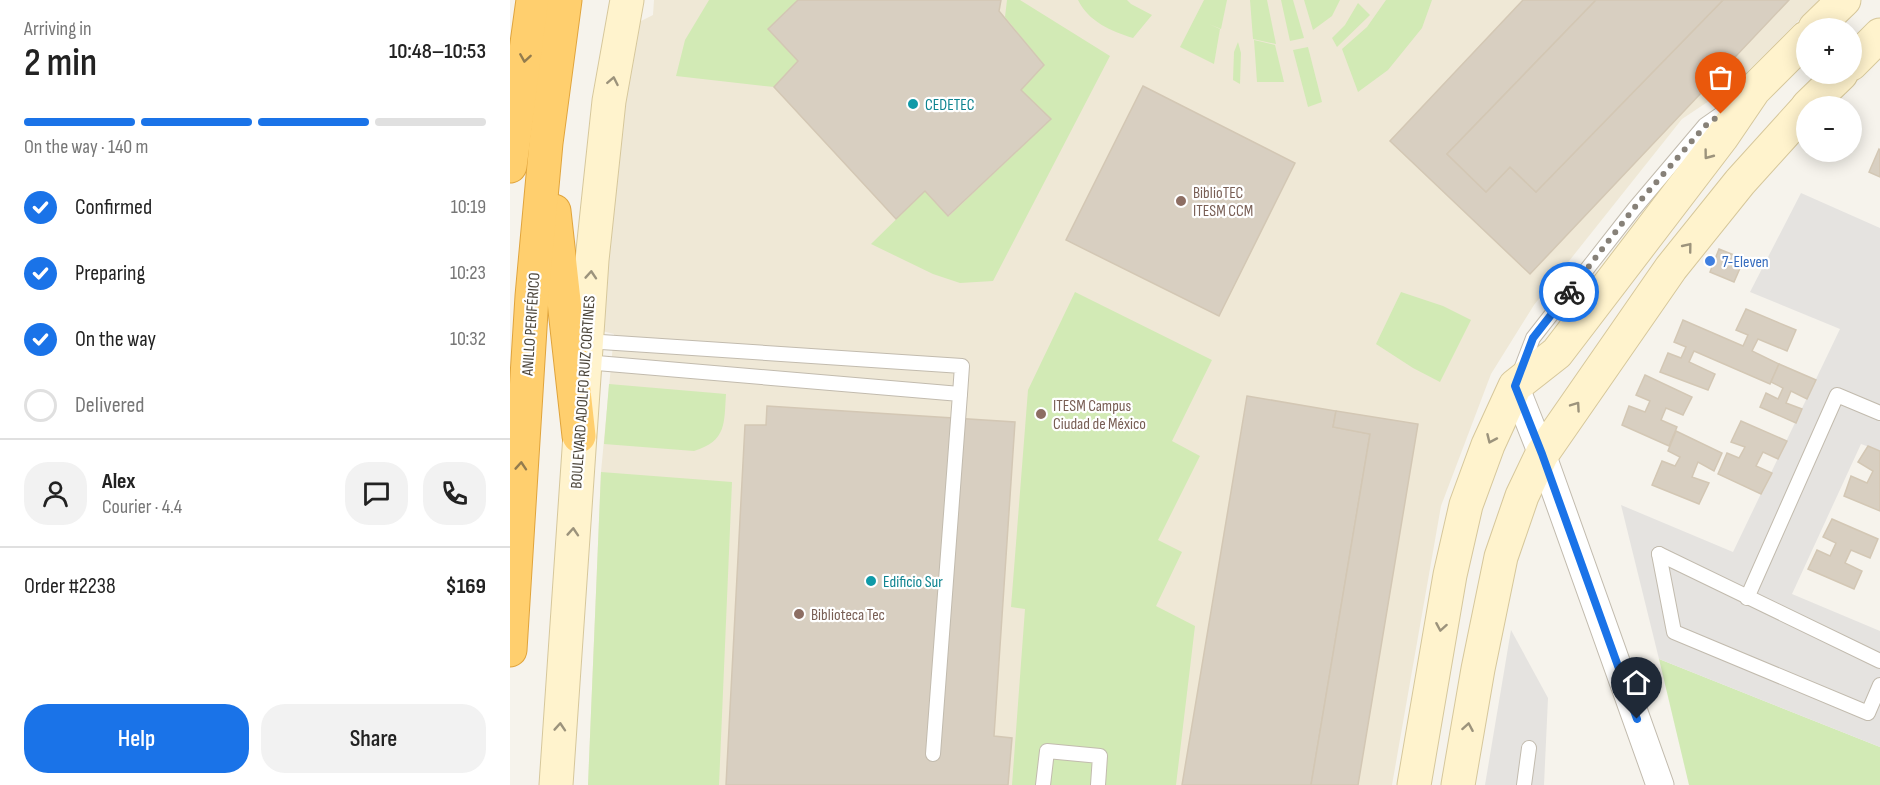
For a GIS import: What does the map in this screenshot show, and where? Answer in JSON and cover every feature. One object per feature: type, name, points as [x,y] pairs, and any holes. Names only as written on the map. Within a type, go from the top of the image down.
[{"type":"highway","points":[[510,166],[533,0]]},
{"type":"highway","name":"ANILLO PERIFÉRICO","points":[[510,650],[532,296],[546,143],[565,6]]},
{"type":"highway","points":[[546,143],[579,436]]},
{"type":"street","name":"BOULEVARD ADOLFO RUIZ CORTINES","points":[[556,785],[592,260],[609,100],[627,0]]},
{"type":"street","points":[[1825,18],[1844,0]]},
{"type":"street","points":[[1862,53],[1880,35]]},
{"type":"street","points":[[1414,785],[1450,575],[1466,505],[1488,445],[1515,386],[1557,353],[1763,81],[1796,48]]},
{"type":"street","points":[[1763,81],[1773,86],[1782,98],[1796,106]]},
{"type":"street","points":[[1819,96],[1831,84]]},
{"type":"street","points":[[1458,785],[1478,669],[1501,557],[1522,496],[1542,454],[1671,268],[1740,182],[1796,120]]},
{"type":"street","points":[[1515,386],[1542,454],[1660,785]]},
{"type":"lane","points":[[585,352],[960,394]]},
{"type":"lane","points":[[585,352],[962,366],[933,754]]},
{"type":"lane","points":[[1747,598],[1838,395],[1880,413]]},
{"type":"lane","points":[[1880,661],[1659,554],[1674,632],[1868,713],[1880,685]]},
{"type":"lane","points":[[1524,785],[1529,748]]},
{"type":"lane","points":[[1043,785],[1047,751],[1100,756],[1098,785]]},
{"type":"shaded area","name":"ITESM Campus Ciudad de México","points":[[654,0],[1819,0],[1801,18],[1796,18],[1796,23],[1736,83],[1682,119],[1534,305],[1491,374],[1441,506],[1392,785],[588,785],[601,472],[614,334],[602,331],[616,145],[639,22],[653,15]]},
{"type":"shaded area","points":[[1801,193],[1880,228],[1880,451],[1861,444],[1792,594],[1880,631],[1880,747],[1659,659],[1621,505],[1733,552],[1840,329],[1750,292]]},
{"type":"shaded area","points":[[1511,630],[1548,698],[1544,785],[1485,785]]},
{"type":"green space","points":[[709,0],[798,0],[769,29],[798,61],[774,87],[676,76],[685,40]]},
{"type":"green space","points":[[1007,0],[1020,0],[1110,56],[993,281],[960,283],[933,274],[871,244],[925,191],[949,216],[1051,119],[1021,90],[1044,65],[1005,17]]},
{"type":"green space","points":[[1078,0],[1127,0],[1152,15],[1133,38],[1109,29],[1094,20]]},
{"type":"green space","points":[[1204,0],[1227,0],[1221,29],[1209,24],[1220,29],[1214,64],[1180,47]]},
{"type":"green space","points":[[1250,0],[1267,0],[1276,44],[1253,39]]},
{"type":"green space","points":[[1281,0],[1293,0],[1304,38],[1290,41]]},
{"type":"green space","points":[[1304,0],[1340,0],[1332,16],[1313,30]]},
{"type":"green space","points":[[1386,0],[1432,0],[1422,28],[1388,70],[1358,92],[1342,49],[1367,27]]},
{"type":"green space","points":[[1358,3],[1370,15],[1337,47],[1332,38],[1345,25]]},
{"type":"green space","points":[[1254,40],[1275,45],[1284,82],[1257,82]]},
{"type":"green space","points":[[1238,42],[1241,53],[1240,84],[1233,80],[1234,52]]},
{"type":"green space","points":[[1308,47],[1322,102],[1308,107],[1293,50]]},
{"type":"green space","points":[[1075,292],[1212,360],[1172,441],[1200,456],[1158,540],[1182,552],[1156,606],[1195,626],[1176,785],[1012,785],[1025,609],[1011,607],[1028,390]]},
{"type":"green space","points":[[1401,292],[1443,306],[1471,320],[1440,382],[1376,344]]},
{"type":"green space","points":[[609,384],[726,394],[722,430],[713,442],[694,451],[604,444]]},
{"type":"green space","points":[[601,472],[732,482],[719,785],[588,785]]},
{"type":"green space","points":[[1659,659],[1880,747],[1880,785],[1689,785]]},
{"type":"building","name":"CEDETEC","points":[[798,0],[1001,0],[999,11],[1044,65],[1021,90],[1051,119],[948,216],[925,191],[896,219],[774,87],[798,61],[768,29]]},
{"type":"building","points":[[1523,0],[1596,0],[1447,154],[1486,192],[1510,167],[1536,192],[1723,0],[1789,0],[1530,274],[1390,141]]},
{"type":"building","points":[[1596,0],[1723,0],[1536,192],[1510,167],[1486,192],[1447,154]]},
{"type":"building","name":"BiblioTEC ITESM CCM","points":[[1143,86],[1295,163],[1219,316],[1066,240]]},
{"type":"building","points":[[1880,150],[1880,177],[1869,172]]},
{"type":"building","points":[[1719,249],[1744,259],[1734,282],[1710,272]]},
{"type":"building","points":[[1746,309],[1796,330],[1787,351],[1758,339],[1752,351],[1779,364],[1770,384],[1694,351],[1689,362],[1715,374],[1708,390],[1660,372],[1668,353],[1681,358],[1686,347],[1674,342],[1683,320],[1743,346],[1748,335],[1736,330]]},
{"type":"building","points":[[1779,364],[1816,380],[1807,399],[1791,391],[1786,403],[1802,409],[1796,423],[1760,407],[1766,393],[1778,399],[1783,388],[1771,382]]},
{"type":"building","points":[[1645,375],[1692,397],[1683,415],[1666,408],[1661,420],[1677,427],[1669,446],[1622,425],[1629,406],[1645,412],[1650,401],[1636,395]]},
{"type":"building","points":[[1247,396],[1336,411],[1333,427],[1370,434],[1311,785],[1182,785]]},
{"type":"building","name":"Edificio Sur","points":[[767,406],[1015,422],[994,736],[1012,738],[1008,785],[726,785],[745,425],[766,425]]},
{"type":"building","points":[[1336,411],[1418,424],[1358,785],[1311,785],[1370,434],[1333,427]]},
{"type":"building","points":[[1741,421],[1787,441],[1778,459],[1763,452],[1756,466],[1772,473],[1761,494],[1718,474],[1727,453],[1739,458],[1745,447],[1731,442]]},
{"type":"building","points":[[1676,431],[1722,453],[1714,471],[1698,462],[1692,477],[1709,483],[1699,504],[1652,485],[1662,461],[1675,466],[1680,457],[1668,451]]},
{"type":"building","points":[[1868,446],[1880,451],[1880,511],[1844,496],[1851,476],[1867,483],[1873,471],[1858,462]]},
{"type":"building","points":[[1832,519],[1878,539],[1870,558],[1851,550],[1845,563],[1862,571],[1854,589],[1808,569],[1817,550],[1830,556],[1836,543],[1823,537]]},
{"type":"way so far","points":[[1569,292],[1634,208],[1705,126],[1721,114]]},
{"type":"place","name":"CEDETEC","points":[[913,104]]},
{"type":"place","name":"BiblioTEC ITESM CCM","points":[[1181,201]]},
{"type":"place","name":"7-Eleven","points":[[1710,261]]},
{"type":"place","name":"ITESM Campus Ciudad de México","points":[[1041,414]]},
{"type":"place","name":"Edificio Sur","points":[[871,581]]},
{"type":"place","name":"Biblioteca Tec","points":[[799,614]]},
{"type":"route","points":[[1569,292],[1533,338],[1515,386],[1542,454],[1637,719]]}]
